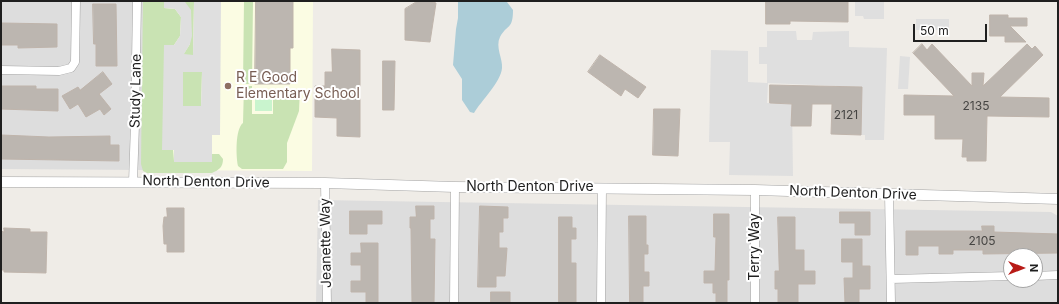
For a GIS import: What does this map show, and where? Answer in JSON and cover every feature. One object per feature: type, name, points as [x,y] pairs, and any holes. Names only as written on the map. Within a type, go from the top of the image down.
[{"type":"street","points":[[1,70],[59,71],[71,68],[75,62],[76,1]]},
{"type":"street","name":"Study Lane","points":[[133,182],[136,124],[137,1]]},
{"type":"street","name":"North Denton Drive","points":[[1,182],[325,183],[455,187],[755,190],[1058,199]]},
{"type":"street","name":"Jeanette Way","points":[[325,183],[326,303]]},
{"type":"street","points":[[454,303],[455,187]]},
{"type":"street","points":[[601,303],[602,188]]},
{"type":"street","name":"Terry Way","points":[[755,190],[755,303]]},
{"type":"street","points":[[889,194],[891,303]]},
{"type":"street","points":[[1043,276],[1058,275]]},
{"type":"street","points":[[891,279],[1003,276]]},
{"type":"shaded area","points":[[1,1],[145,1],[143,170],[1,169]]},
{"type":"shaded area","name":"R E Good Elementary School","points":[[145,1],[313,1],[312,171],[143,170]]},
{"type":"shaded area","points":[[164,1],[221,1],[220,135],[212,135],[212,162],[174,162],[174,150],[162,150],[164,45],[174,45],[180,36],[181,17],[175,9],[164,8]],"holes":[[[185,2],[194,2],[193,55],[184,54],[190,44],[192,36],[191,10]],[[183,72],[202,72],[201,106],[183,106]]]},
{"type":"shaded area","points":[[855,1],[884,1],[884,19],[864,19],[863,16],[855,16]]},
{"type":"shaded area","points":[[916,19],[949,19],[949,30],[916,30]]},
{"type":"shaded area","points":[[767,31],[796,31],[797,40],[812,40],[813,32],[849,31],[849,47],[887,48],[884,140],[865,140],[865,135],[861,135],[861,87],[768,83],[767,103],[792,104],[793,176],[729,175],[730,142],[709,142],[711,50],[748,51],[748,82],[767,83],[767,64],[759,64],[759,47],[767,47]]},
{"type":"shaded area","points":[[900,56],[910,57],[908,89],[898,89]]},
{"type":"shaded area","points":[[318,200],[1051,212],[1058,216],[1058,303],[316,303]]},
{"type":"green space","points":[[143,1],[164,1],[164,8],[175,9],[181,17],[180,36],[174,45],[164,45],[174,161],[211,162],[212,154],[219,154],[223,159],[222,164],[219,169],[212,173],[147,173],[143,171],[141,164]]},
{"type":"green space","points":[[244,1],[253,1],[252,84],[243,84]]},
{"type":"green space","points":[[185,2],[194,2],[193,55],[183,55],[190,44]]},
{"type":"green space","points":[[183,72],[202,72],[201,106],[183,106]]},
{"type":"green space","points":[[244,86],[252,86],[252,114],[273,114],[273,89],[300,89],[299,111],[287,143],[287,162],[283,169],[242,169],[238,166],[237,137],[240,126],[243,123]]},
{"type":"green space","points":[[255,94],[272,94],[272,111],[255,111]]},
{"type":"water","points":[[458,1],[504,1],[507,2],[513,10],[511,24],[500,37],[498,45],[502,64],[501,73],[495,85],[474,113],[470,112],[462,100],[462,79],[453,65],[458,18]]},
{"type":"building","points":[[256,1],[293,1],[293,48],[290,48],[290,84],[255,84]]},
{"type":"building","points":[[418,1],[429,1],[436,3],[430,42],[405,40],[405,9]]},
{"type":"building","points":[[766,1],[848,1],[848,22],[790,21],[790,24],[766,24]]},
{"type":"building","points":[[93,4],[116,4],[117,66],[96,66]]},
{"type":"building","points":[[990,15],[1008,15],[1008,18],[1027,18],[1027,26],[1010,26],[1026,42],[1005,42],[1005,36],[990,36]]},
{"type":"building","points":[[1,23],[57,24],[57,47],[18,48],[18,45],[1,45]]},
{"type":"building","points":[[922,44],[927,50],[932,44],[972,86],[972,73],[984,73],[983,86],[1027,44],[1032,49],[1035,46],[1043,55],[1000,97],[1049,98],[1049,117],[987,116],[986,161],[967,161],[967,157],[962,157],[963,139],[935,139],[935,115],[904,115],[904,95],[954,96],[913,53]]},
{"type":"building","points":[[332,49],[360,50],[360,137],[337,136],[337,118],[315,117],[315,86],[325,86],[325,72],[332,72]]},
{"type":"building","points":[[600,55],[646,87],[638,98],[625,89],[621,96],[588,72]]},
{"type":"building","points":[[383,61],[395,61],[394,110],[383,110]]},
{"type":"building","points":[[103,72],[112,84],[99,94],[111,109],[104,115],[100,109],[86,117],[78,104],[70,109],[62,96],[78,87],[80,90]]},
{"type":"building","points":[[770,85],[862,87],[861,135],[831,134],[832,104],[812,104],[811,126],[791,126],[792,104],[770,103]]},
{"type":"building","points":[[1,86],[36,86],[36,89],[58,89],[58,111],[1,109]]},
{"type":"building","points":[[654,109],[680,109],[678,156],[653,155]]},
{"type":"building","points":[[1,135],[49,137],[110,136],[110,145],[119,145],[119,161],[1,159]]},
{"type":"building","points":[[416,206],[434,206],[434,219],[430,219],[430,239],[435,239],[434,303],[412,303],[410,217],[416,217]]},
{"type":"building","points":[[480,206],[508,207],[508,218],[503,218],[503,232],[499,232],[499,248],[507,248],[505,276],[496,276],[496,287],[478,287]]},
{"type":"building","points":[[167,208],[184,208],[184,252],[167,252],[167,244],[164,244],[163,226],[164,217],[167,217]]},
{"type":"building","points":[[350,211],[382,211],[382,224],[367,224],[367,234],[350,234]]},
{"type":"building","points":[[840,212],[870,212],[870,235],[855,235],[855,223],[840,223]]},
{"type":"building","points":[[714,214],[729,214],[729,280],[727,280],[727,303],[716,303],[716,293],[713,293],[713,283],[704,283],[704,271],[715,271],[716,237],[714,237]]},
{"type":"building","points":[[629,216],[646,216],[646,245],[648,245],[648,254],[644,254],[644,272],[649,272],[649,286],[643,286],[643,303],[630,303]]},
{"type":"building","points":[[559,217],[572,217],[572,228],[576,228],[576,239],[571,239],[571,263],[576,263],[576,302],[559,302]]},
{"type":"building","points":[[778,217],[795,217],[795,250],[804,250],[804,271],[815,271],[815,284],[798,284],[798,303],[778,303],[778,289],[775,289],[775,271],[779,271]]},
{"type":"building","points":[[982,226],[994,226],[994,232],[1058,234],[1058,253],[1043,253],[1043,248],[1003,248],[1003,254],[983,254],[983,250],[953,250],[953,254],[939,254],[939,246],[918,246],[918,255],[906,255],[906,231],[982,231]]},
{"type":"building","points":[[4,228],[30,229],[30,232],[47,232],[46,273],[4,272],[4,270],[1,270],[1,231],[4,232]]},
{"type":"building","points":[[842,239],[862,239],[862,266],[870,266],[870,289],[859,289],[859,303],[845,303],[844,278],[853,278],[853,262],[842,262]]},
{"type":"building","points":[[361,243],[378,243],[378,303],[366,303],[366,292],[351,292],[351,281],[361,281],[361,265],[351,265],[351,253],[361,253]]},
{"type":"building","points":[[491,292],[510,292],[510,303],[491,303]]},
{"type":"place","name":"R E Good Elementary School","points":[[228,86]]}]
